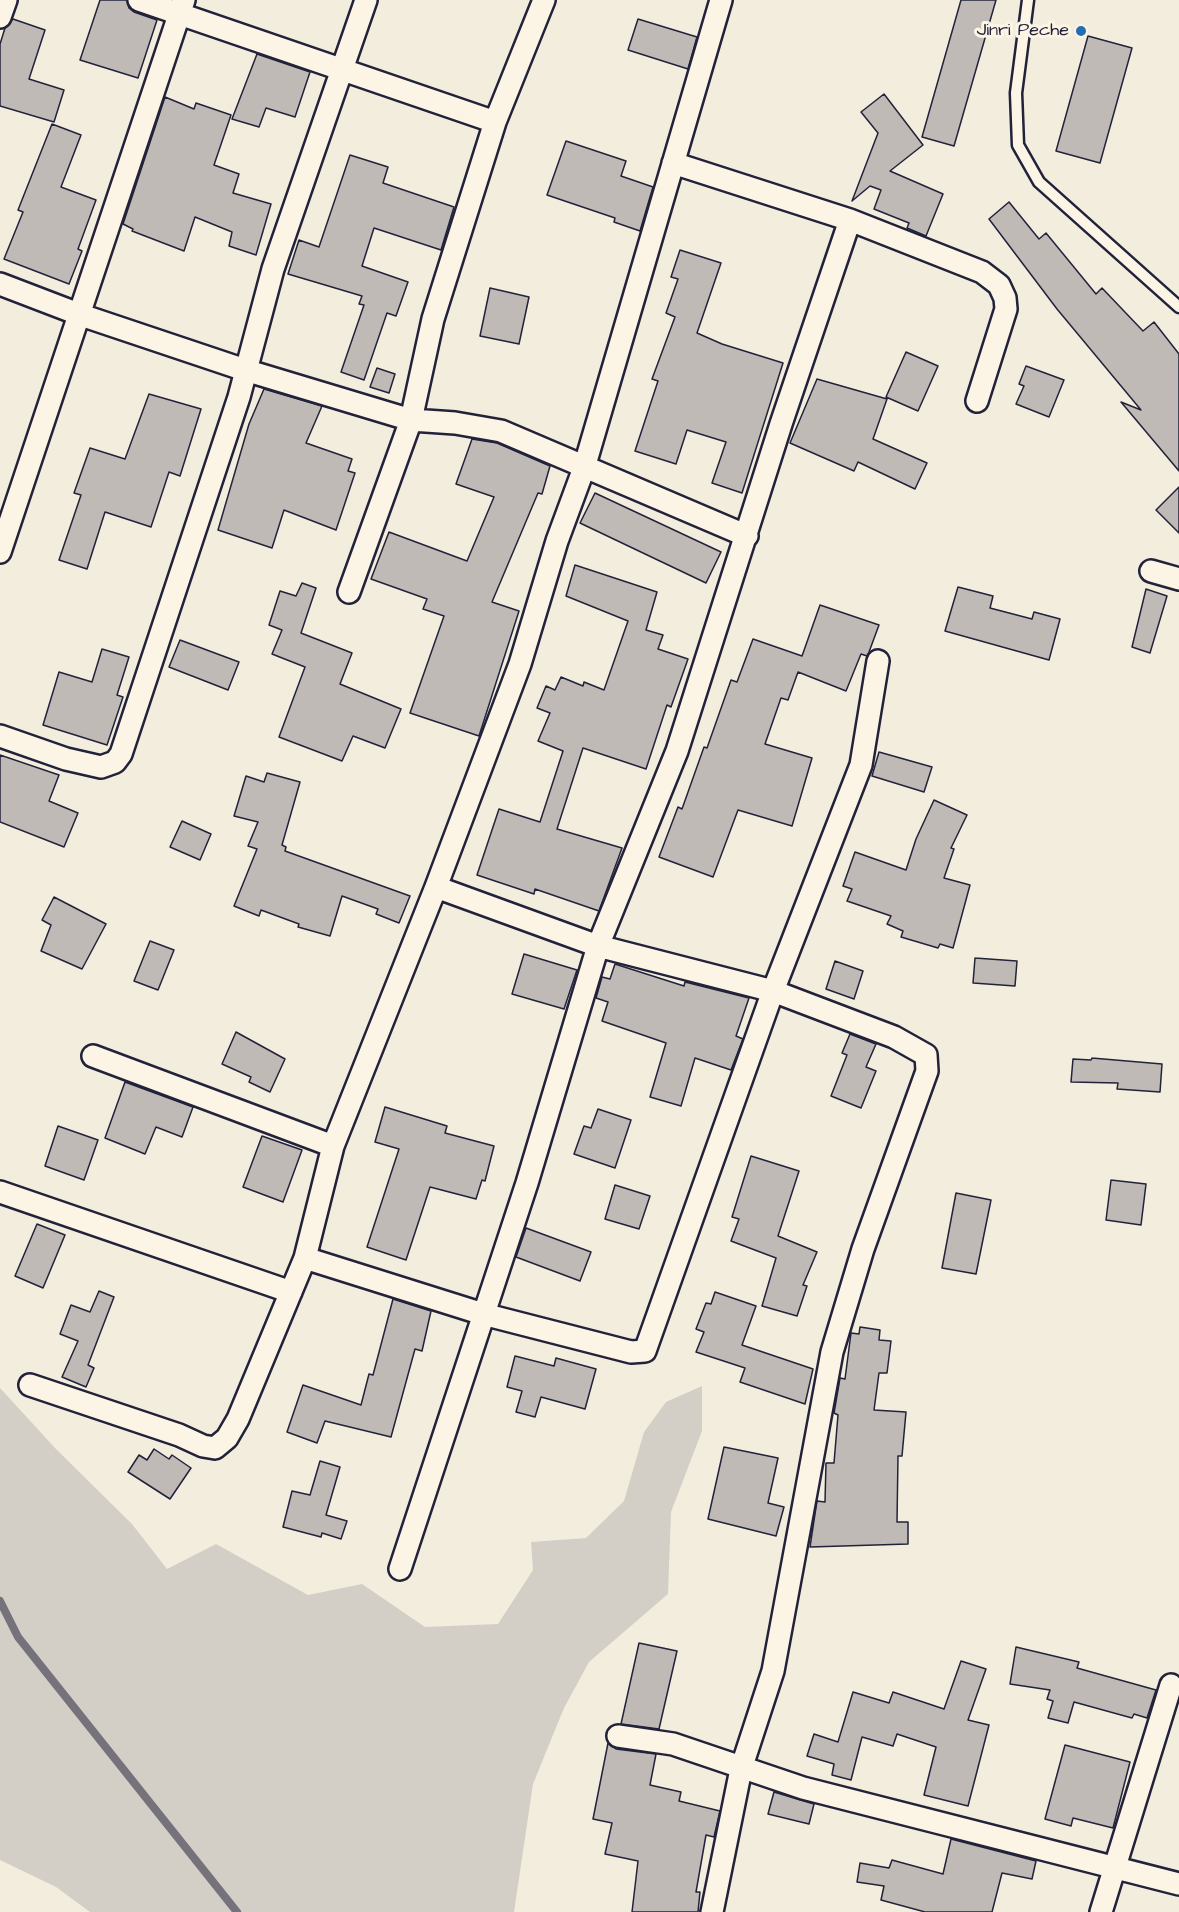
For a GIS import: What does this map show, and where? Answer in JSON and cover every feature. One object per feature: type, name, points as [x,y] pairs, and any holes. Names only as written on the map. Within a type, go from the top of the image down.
[{"type":"street","points":[[0,17],[6,0]]},
{"type":"street","points":[[139,0],[182,6],[343,69],[495,122]]},
{"type":"street","points":[[0,736],[66,759],[101,767],[115,762],[121,754],[239,397],[273,269],[366,0]]},
{"type":"street","points":[[349,592],[411,420],[433,319],[495,122],[544,0]]},
{"type":"street","points":[[30,1385],[179,1435],[203,1446],[215,1448],[227,1438],[238,1419],[305,1258],[333,1146],[436,888],[520,664],[557,541],[585,468],[721,0]]},
{"type":"street","points":[[0,552],[81,315],[182,6]]},
{"type":"street","points":[[673,163],[850,220],[982,272],[999,285],[1005,298],[1006,309],[977,401]]},
{"type":"street","points":[[400,1569],[527,1183],[598,946],[677,751],[781,423],[850,220]]},
{"type":"street","points":[[0,284],[81,315],[245,370],[411,420],[455,423],[501,431],[747,536]]},
{"type":"street","points":[[1151,571],[1179,579]]},
{"type":"street","points":[[305,1258],[483,1314],[631,1352],[645,1351],[773,991],[861,765],[878,661]]},
{"type":"street","points":[[436,888],[598,946],[773,991],[894,1037],[926,1055],[927,1071],[863,1249],[832,1352],[773,1671],[741,1769],[712,1912]]},
{"type":"street","points":[[93,1056],[333,1146]]},
{"type":"street","points":[[0,1192],[291,1292]]},
{"type":"street","points":[[1101,1912],[1171,1685]]},
{"type":"street","points":[[618,1736],[673,1744],[741,1769],[1113,1869],[1179,1884]]},
{"type":"lane","points":[[1028,0],[1016,93],[1018,146],[1039,182],[1179,308]]},
{"type":"shaded area","points":[[702,1386],[702,1431],[671,1512],[668,1594],[589,1662],[564,1708],[533,1784],[514,1912],[90,1912],[56,1887],[0,1860],[0,1388],[56,1449],[132,1524],[167,1569],[216,1544],[308,1595],[362,1584],[425,1627],[498,1624],[533,1570],[531,1542],[586,1538],[624,1501],[644,1432],[666,1402]]},
{"type":"building","points":[[100,0],[127,0],[129,8],[134,12],[157,20],[138,78],[80,60]]},
{"type":"building","points":[[961,0],[996,0],[954,146],[922,137]]},
{"type":"building","points":[[13,19],[45,30],[29,79],[64,90],[54,122],[0,106],[0,44],[5,28]]},
{"type":"building","points":[[638,19],[697,37],[688,69],[628,50]]},
{"type":"building","points":[[1088,36],[1132,48],[1100,163],[1056,151]]},
{"type":"building","points":[[257,54],[310,72],[295,117],[266,108],[259,127],[232,119]]},
{"type":"building","points":[[884,94],[923,145],[890,171],[943,194],[926,236],[907,228],[909,223],[874,209],[881,190],[870,186],[852,201],[878,133],[861,112]]},
{"type":"building","points":[[165,97],[194,109],[196,103],[231,115],[214,165],[239,174],[233,193],[271,204],[256,255],[229,246],[232,232],[195,217],[184,251],[132,231],[133,229],[123,224]]},
{"type":"building","points":[[52,124],[81,135],[61,187],[96,200],[78,249],[82,251],[69,284],[4,259],[23,212],[18,210]]},
{"type":"building","points":[[566,141],[626,161],[621,176],[653,187],[640,231],[614,222],[615,218],[547,195]]},
{"type":"building","points":[[350,155],[388,167],[383,183],[454,207],[441,250],[374,228],[362,266],[408,282],[396,316],[387,313],[364,380],[341,372],[364,305],[359,304],[362,296],[288,274],[299,240],[319,247]]},
{"type":"building","points":[[1009,202],[1039,239],[1046,233],[1096,294],[1102,288],[1143,331],[1154,322],[1179,354],[1179,471],[1121,402],[1141,410],[1057,309],[989,219]]},
{"type":"building","points":[[680,250],[721,263],[697,333],[722,344],[783,363],[742,493],[712,483],[726,442],[687,430],[676,464],[635,451],[658,381],[652,379],[675,317],[666,313],[678,279],[671,277]]},
{"type":"building","points":[[490,288],[529,297],[519,344],[480,336]]},
{"type":"building","points":[[906,352],[938,366],[918,411],[886,397]]},
{"type":"building","points":[[1026,366],[1064,380],[1049,417],[1016,404],[1024,386],[1019,384]]},
{"type":"building","points":[[377,368],[395,374],[389,393],[370,387]]},
{"type":"building","points":[[817,379],[887,399],[873,439],[927,463],[915,489],[858,462],[854,471],[790,443]]},
{"type":"building","points":[[264,389],[322,406],[306,443],[352,459],[348,471],[355,473],[336,530],[284,510],[272,548],[218,530],[249,424]]},
{"type":"building","points":[[149,394],[201,409],[180,476],[169,472],[151,527],[105,512],[87,569],[59,560],[81,495],[74,493],[90,448],[125,459]]},
{"type":"building","points":[[472,439],[497,443],[550,466],[542,494],[538,493],[492,602],[519,611],[479,736],[410,713],[444,616],[423,609],[427,599],[371,579],[389,532],[467,561],[494,497],[456,484]]},
{"type":"building","points":[[1179,487],[1179,533],[1156,510]]},
{"type":"building","points":[[595,493],[721,552],[706,583],[580,523]]},
{"type":"building","points":[[575,565],[657,592],[646,630],[663,635],[658,649],[688,659],[671,707],[667,705],[646,769],[583,748],[557,829],[622,848],[599,911],[535,889],[534,894],[477,875],[499,809],[540,822],[563,751],[538,741],[550,713],[537,708],[546,686],[555,690],[561,677],[583,686],[584,682],[604,690],[628,621],[566,596]]},
{"type":"building","points":[[302,583],[316,588],[301,633],[352,653],[340,684],[401,709],[385,748],[353,736],[342,761],[279,737],[305,667],[272,654],[282,630],[269,625],[280,591],[296,596]]},
{"type":"building","points":[[958,587],[993,596],[990,608],[1032,619],[1034,612],[1060,619],[1049,660],[945,631]]},
{"type":"building","points":[[1146,589],[1167,596],[1150,653],[1132,647]]},
{"type":"building","points":[[820,605],[879,625],[867,656],[861,654],[846,691],[798,672],[788,700],[781,698],[765,744],[812,758],[792,826],[738,810],[713,877],[659,857],[678,807],[682,809],[704,747],[707,748],[731,680],[737,682],[753,639],[802,656]]},
{"type":"building","points":[[180,640],[239,662],[228,690],[169,667]]},
{"type":"building","points":[[102,649],[129,657],[117,695],[123,697],[107,745],[43,725],[59,672],[92,682]]},
{"type":"building","points":[[879,752],[932,767],[924,792],[872,776]]},
{"type":"building","points":[[0,755],[59,775],[49,801],[78,813],[64,847],[0,822]]},
{"type":"building","points":[[267,773],[300,782],[282,845],[286,847],[285,851],[410,896],[399,923],[376,914],[378,909],[342,896],[330,936],[298,927],[299,924],[261,910],[259,916],[234,906],[257,849],[248,846],[258,822],[234,816],[246,776],[264,782]]},
{"type":"building","points":[[934,800],[967,815],[951,848],[954,849],[944,878],[970,885],[953,948],[940,944],[938,948],[901,937],[903,931],[887,924],[891,916],[847,901],[852,889],[843,886],[855,852],[906,870],[916,839]]},
{"type":"building","points":[[182,821],[211,834],[200,860],[170,847]]},
{"type":"building","points":[[54,897],[106,924],[82,969],[41,951],[51,925],[42,920]]},
{"type":"building","points":[[150,941],[174,950],[158,990],[134,981]]},
{"type":"building","points":[[524,954],[577,970],[564,1009],[512,994]]},
{"type":"building","points":[[975,958],[1017,961],[1015,986],[973,983]]},
{"type":"building","points":[[835,961],[863,971],[854,999],[826,989]]},
{"type":"building","points":[[615,964],[684,986],[685,982],[749,998],[736,1036],[743,1039],[731,1070],[695,1058],[681,1106],[650,1097],[666,1043],[602,1021],[608,1002],[596,998],[602,977],[610,979]]},
{"type":"building","points":[[236,1032],[285,1059],[270,1092],[249,1082],[251,1077],[222,1064]]},
{"type":"building","points":[[850,1034],[876,1044],[866,1067],[876,1071],[861,1108],[831,1096],[847,1055],[842,1053]]},
{"type":"building","points":[[1092,1058],[1162,1064],[1160,1092],[1117,1089],[1118,1083],[1071,1082],[1073,1059],[1091,1060]]},
{"type":"building","points":[[125,1082],[193,1107],[182,1137],[156,1127],[145,1154],[105,1138]]},
{"type":"building","points":[[385,1107],[447,1126],[445,1133],[494,1146],[485,1181],[482,1180],[476,1199],[430,1187],[406,1260],[367,1247],[399,1149],[375,1142]]},
{"type":"building","points":[[598,1109],[631,1120],[615,1168],[574,1154],[584,1126],[591,1128]]},
{"type":"building","points":[[58,1126],[98,1140],[84,1180],[45,1166]]},
{"type":"building","points":[[262,1136],[302,1150],[283,1202],[243,1187]]},
{"type":"building","points":[[751,1156],[799,1171],[778,1236],[817,1252],[803,1285],[807,1286],[797,1316],[762,1306],[776,1258],[731,1241],[739,1219],[732,1217]]},
{"type":"building","points":[[1111,1180],[1146,1184],[1141,1225],[1106,1220]]},
{"type":"building","points":[[615,1185],[650,1196],[639,1229],[605,1219]]},
{"type":"building","points":[[956,1193],[991,1200],[976,1274],[942,1268]]},
{"type":"building","points":[[37,1224],[65,1235],[43,1288],[15,1276]]},
{"type":"building","points":[[526,1228],[591,1252],[580,1281],[516,1257]]},
{"type":"building","points":[[99,1291],[114,1297],[88,1365],[94,1368],[86,1387],[62,1377],[78,1341],[60,1334],[71,1305],[90,1312]]},
{"type":"building","points":[[715,1292],[756,1306],[742,1345],[813,1369],[805,1404],[740,1382],[745,1368],[696,1352],[704,1332],[696,1329],[706,1303],[711,1304]]},
{"type":"building","points":[[393,1299],[431,1311],[422,1351],[415,1349],[391,1437],[325,1421],[317,1443],[287,1432],[303,1385],[361,1405],[369,1374],[373,1375]]},
{"type":"building","points":[[860,1327],[880,1330],[879,1340],[891,1341],[887,1373],[879,1373],[874,1410],[906,1412],[902,1456],[898,1456],[897,1522],[908,1522],[908,1544],[810,1547],[817,1501],[825,1502],[826,1463],[834,1463],[838,1415],[834,1413],[840,1378],[845,1379],[851,1333],[859,1334]]},
{"type":"building","points":[[515,1356],[554,1366],[556,1358],[596,1369],[585,1409],[541,1397],[535,1417],[516,1412],[522,1391],[507,1387]]},
{"type":"building","points":[[724,1447],[778,1458],[768,1503],[784,1507],[776,1536],[708,1519]]},
{"type":"building","points":[[154,1449],[169,1459],[172,1455],[191,1468],[170,1499],[128,1472],[139,1455],[147,1460]]},
{"type":"building","points":[[320,1461],[340,1467],[326,1515],[347,1521],[341,1539],[322,1533],[321,1537],[283,1527],[292,1491],[310,1495]]},
{"type":"building","points":[[639,1643],[677,1651],[659,1729],[621,1724]]},
{"type":"building","points":[[1016,1647],[1079,1662],[1077,1668],[1156,1690],[1147,1718],[1134,1714],[1132,1718],[1074,1702],[1068,1723],[1048,1718],[1053,1701],[1047,1699],[1050,1690],[1010,1684]]},
{"type":"building","points":[[961,1661],[986,1669],[968,1720],[989,1725],[968,1806],[924,1795],[936,1747],[897,1734],[893,1746],[862,1737],[851,1780],[832,1775],[834,1764],[807,1756],[814,1734],[838,1742],[853,1692],[889,1703],[893,1692],[944,1709]]},
{"type":"building","points":[[608,1743],[616,1749],[656,1754],[650,1785],[681,1792],[679,1801],[720,1811],[714,1837],[706,1835],[696,1892],[700,1892],[698,1912],[632,1912],[638,1861],[605,1854],[612,1823],[593,1819]]},
{"type":"building","points":[[1065,1745],[1130,1762],[1113,1828],[1073,1818],[1071,1826],[1045,1819]]},
{"type":"building","points":[[774,1792],[814,1804],[809,1824],[768,1814]]},
{"type":"building","points":[[951,1839],[1036,1861],[1032,1879],[1002,1873],[992,1912],[925,1912],[881,1900],[884,1886],[857,1882],[860,1863],[889,1868],[892,1860],[943,1874]]},
{"type":"waterway","points":[[0,1601],[18,1637],[237,1912]]},
{"type":"place","name":"Jinri Peche","points":[[1081,31]]}]
